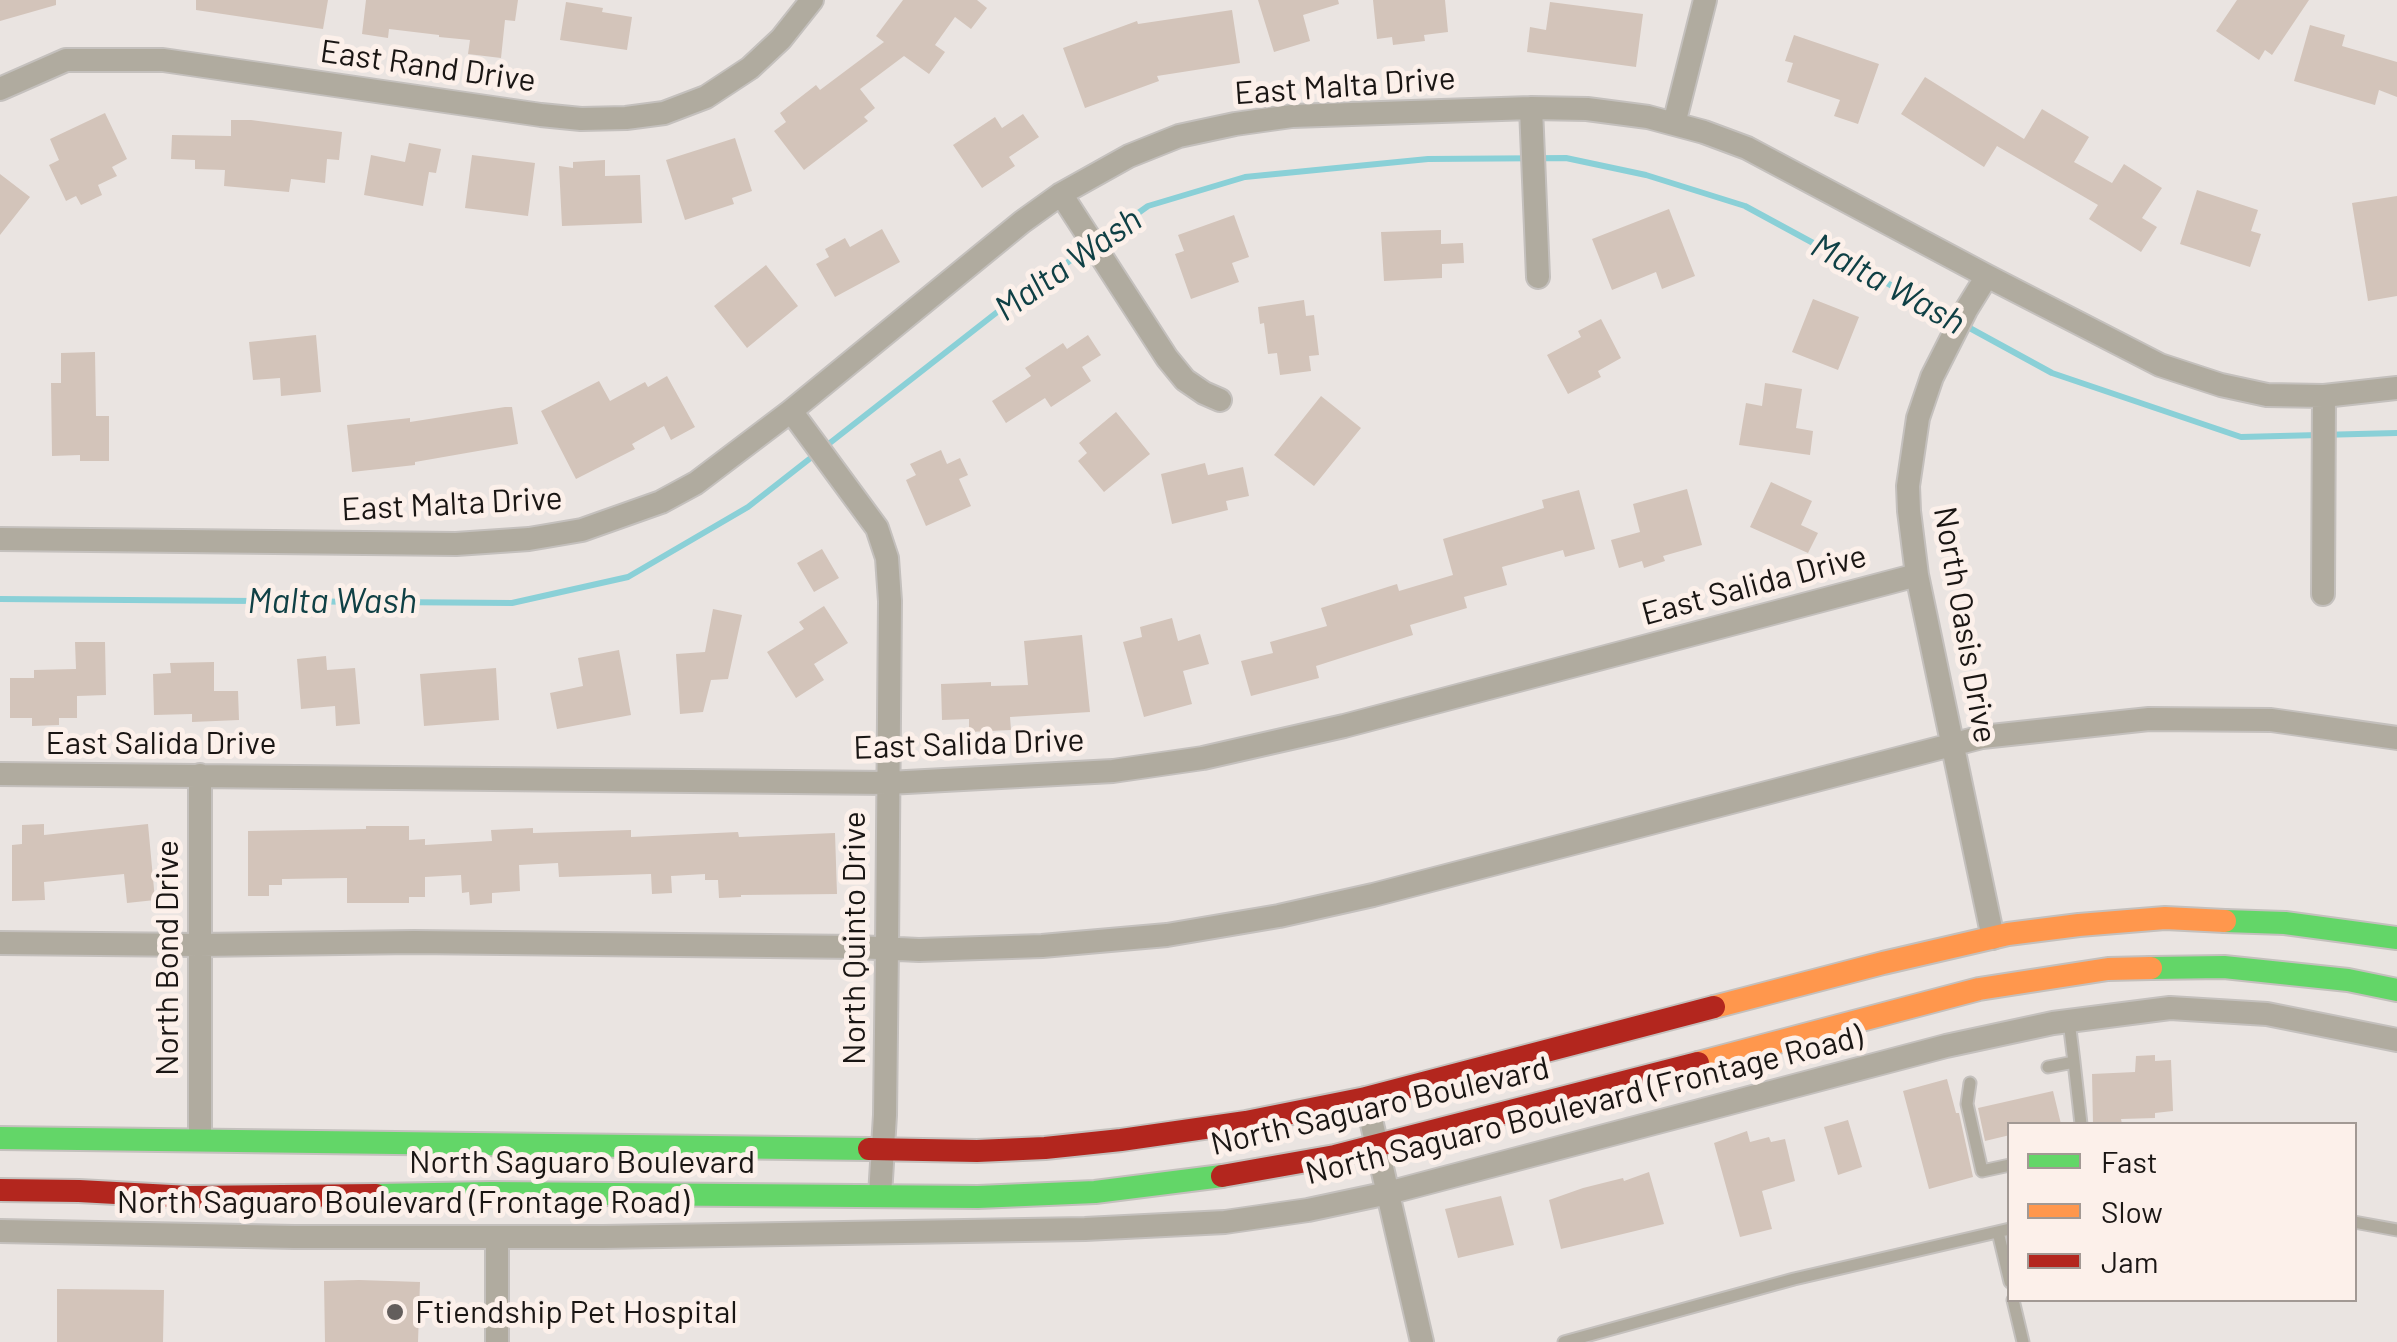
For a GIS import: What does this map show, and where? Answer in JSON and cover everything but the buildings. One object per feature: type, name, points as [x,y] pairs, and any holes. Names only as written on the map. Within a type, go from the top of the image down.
[{"type":"main road","name":"North Saguaro Boulevard","points":[[0,1138],[1045,1148],[1246,1122],[1366,1098],[1882,963],[2079,924],[2165,918],[2285,923],[2397,938]]},
{"type":"main road","name":"North Saguaro Boulevard","points":[[0,1190],[189,1197],[491,1193],[978,1197],[1096,1192],[1335,1156],[1979,988],[2108,969],[2224,967],[2348,980],[2397,990]]},
{"type":"street","name":"East Rand Drive","points":[[0,90],[66,60],[163,60],[541,115],[626,118],[664,112],[706,97],[750,68],[812,0]]},
{"type":"street","points":[[1674,124],[1706,0]]},
{"type":"street","points":[[1531,108],[1538,277]]},
{"type":"street","name":"East Malta Drive","points":[[0,538],[456,544],[529,539],[582,530],[660,502],[696,483],[1061,194],[1129,156],[1179,136],[1292,116],[1531,108],[1587,109],[1648,117],[1746,148],[2126,348],[2176,370],[2267,395],[2324,396],[2397,388]]},
{"type":"street","points":[[1061,194],[1167,358],[1186,380],[1220,400]]},
{"type":"street","name":"North Oasis Drive","points":[[1987,276],[1932,377],[1918,418],[1908,512],[1993,938]]},
{"type":"street","points":[[2323,594],[2324,396]]},
{"type":"street","name":"North Quinto Drive","points":[[791,411],[877,528],[887,558],[887,948],[880,1196]]},
{"type":"street","name":"East Salida Drive","points":[[0,774],[888,783],[1113,771],[1203,758],[1344,726],[1918,575]]},
{"type":"street","points":[[0,943],[414,942],[919,950],[1042,946],[1167,935],[1279,916],[1982,737],[2149,719],[2271,720],[2397,738]]},
{"type":"street","name":"North Bond Drive","points":[[200,775],[200,1140]]},
{"type":"street","name":"North Saguaro Boulevard (Frontage Road)","points":[[0,1231],[497,1237],[1066,1229],[1226,1222],[1388,1194],[1946,1046],[2069,1021],[2182,1009],[2267,1014],[2397,1040]]},
{"type":"street","points":[[1366,1098],[1422,1342]]},
{"type":"street","points":[[497,1237],[497,1342]]},
{"type":"lane","points":[[2069,1021],[2081,1122]]},
{"type":"lane","points":[[2048,1067],[2074,1062]]},
{"type":"lane","points":[[1970,1083],[1967,1104],[1982,1171],[2007,1166]]},
{"type":"lane","points":[[2357,1223],[2397,1230]]},
{"type":"lane","points":[[1564,1342],[1794,1279],[2004,1230],[2007,1256]]},
{"type":"lane","points":[[2014,1302],[2023,1342]]},
{"type":"waterway","name":"Malta Wash","points":[[1099,241],[1148,206],[1245,177],[1428,159],[1566,158],[1646,175],[1745,206],[1955,320]]},
{"type":"waterway","name":"Malta Wash","points":[[0,599],[512,603],[628,577],[748,507],[1019,295],[1089,248]]},
{"type":"waterway","name":"Malta Wash","points":[[1966,326],[2052,373],[2241,437],[2397,433]]},
{"type":"traffic: fast","points":[[2225,921],[2285,923],[2397,938]]},
{"type":"traffic: fast","points":[[2151,968],[2224,967],[2348,980],[2397,990]]},
{"type":"traffic: fast","points":[[0,1138],[869,1149]]},
{"type":"traffic: fast","points":[[376,1195],[978,1197],[1095,1192],[1222,1176]]},
{"type":"traffic: slow","points":[[1714,1007],[2008,934],[2165,918],[2225,921]]},
{"type":"traffic: slow","points":[[1698,1063],[1979,989],[2108,969],[2151,968]]},
{"type":"traffic: jam","points":[[869,1149],[1045,1148],[1246,1122],[1366,1098],[1714,1007]]},
{"type":"traffic: jam","points":[[1222,1176],[1335,1156],[1698,1063]]},
{"type":"traffic: jam","points":[[0,1190],[189,1197],[376,1195]]},
{"type":"place","name":"Ftiendship Pet Hospital","points":[[395,1312]]}]
